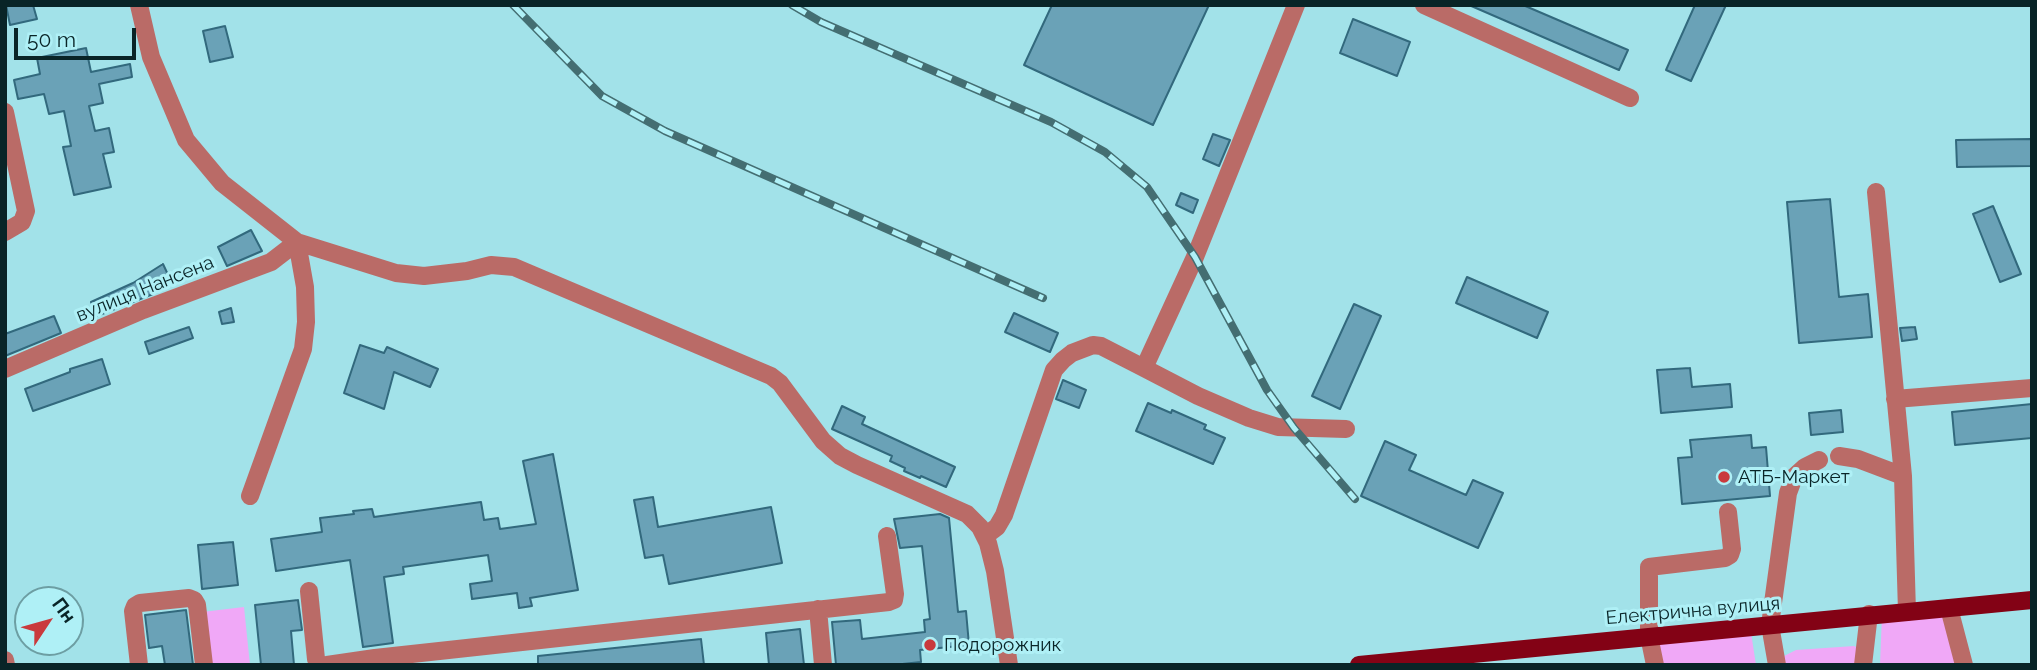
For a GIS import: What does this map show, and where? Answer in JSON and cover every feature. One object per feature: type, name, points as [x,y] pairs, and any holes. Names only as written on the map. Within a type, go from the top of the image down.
[{"type":"main road","name":"Електрична вулиця","points":[[1359,665],[2032,600]]},
{"type":"street","points":[[139,5],[151,57],[186,140],[222,183],[297,242],[396,272],[424,276],[491,265],[514,267],[771,376],[780,383],[824,441],[840,456],[967,514],[985,536],[995,570],[1009,665]]},
{"type":"street","points":[[1144,368],[1195,257],[1296,5]]},
{"type":"street","points":[[1424,5],[1630,98]]},
{"type":"street","points":[[5,112],[26,211],[22,222],[5,232]]},
{"type":"street","points":[[1876,192],[1903,476],[1907,612]]},
{"type":"street","points":[[250,496],[303,349],[306,322],[305,287],[297,242]]},
{"type":"street","name":"вулиця Нансена","points":[[5,369],[143,310],[271,262],[297,242]]},
{"type":"street","points":[[985,536],[997,527],[1004,515],[1054,370],[1072,353],[1093,345],[1101,346],[1198,396],[1249,418],[1278,427],[1346,429]]},
{"type":"street","points":[[1895,399],[2032,388]]},
{"type":"street","points":[[1839,456],[1858,458],[1903,476]]},
{"type":"street","points":[[1777,665],[1770,625],[1787,493],[1794,477],[1819,460]]},
{"type":"street","points":[[1655,665],[1649,636],[1649,567],[1725,558],[1730,555],[1732,549],[1728,512]]},
{"type":"street","points":[[309,591],[316,659],[325,665],[376,661],[889,602],[894,600],[895,594],[887,537]]},
{"type":"street","points":[[139,665],[133,611],[135,606],[140,603],[189,598],[197,605],[204,665]]},
{"type":"street","points":[[1949,608],[1964,665]]},
{"type":"street","points":[[818,609],[823,665]]},
{"type":"street","points":[[1863,665],[1869,614]]},
{"type":"shaded area","points":[[244,607],[250,665],[207,665],[202,612]]},
{"type":"shaded area","points":[[1949,608],[1964,665],[1880,665],[1882,614]]},
{"type":"shaded area","points":[[1750,626],[1756,665],[1655,665],[1649,636]]},
{"type":"shaded area","points":[[1854,646],[1858,648],[1859,665],[1785,665],[1784,656],[1796,650]]},
{"type":"building","points":[[6,5],[33,5],[37,19],[10,25]]},
{"type":"building","points":[[1052,5],[1209,5],[1153,125],[1024,65]]},
{"type":"building","points":[[1469,5],[1523,5],[1628,50],[1619,70]]},
{"type":"building","points":[[1695,5],[1726,5],[1691,81],[1666,70]]},
{"type":"building","points":[[1353,19],[1410,42],[1397,76],[1340,53]]},
{"type":"building","points":[[225,26],[233,57],[210,62],[203,31]]},
{"type":"building","points":[[86,48],[91,72],[130,64],[132,77],[99,84],[103,103],[89,106],[95,131],[109,128],[114,152],[103,154],[111,187],[74,195],[63,147],[71,146],[64,111],[49,114],[44,94],[18,99],[14,80],[40,74],[37,58]]},
{"type":"building","points":[[1213,134],[1230,140],[1219,166],[1203,159]]},
{"type":"building","points":[[2032,139],[2032,166],[1957,167],[1956,140]]},
{"type":"building","points":[[1181,193],[1198,200],[1193,213],[1176,205]]},
{"type":"building","points":[[1830,199],[1839,297],[1868,294],[1872,337],[1799,343],[1787,202]]},
{"type":"building","points":[[1993,206],[2021,274],[2000,282],[1973,214]]},
{"type":"building","points":[[251,230],[262,251],[227,266],[218,247]]},
{"type":"building","points":[[163,264],[170,279],[150,289],[153,294],[97,316],[91,302],[133,283]]},
{"type":"building","points":[[1467,277],[1548,312],[1537,338],[1456,303]]},
{"type":"building","points":[[1354,304],[1381,316],[1340,409],[1312,396]]},
{"type":"building","points":[[231,308],[234,322],[222,324],[219,312]]},
{"type":"building","points":[[1014,313],[1058,333],[1050,352],[1005,332]]},
{"type":"building","points":[[54,316],[61,333],[5,356],[5,334]]},
{"type":"building","points":[[189,327],[193,338],[149,354],[145,342]]},
{"type":"building","points":[[1915,327],[1917,339],[1902,341],[1900,328]]},
{"type":"building","points":[[360,345],[384,353],[387,347],[438,369],[430,387],[394,372],[384,409],[344,393]]},
{"type":"building","points":[[102,359],[110,384],[33,411],[25,389],[70,372],[70,369]]},
{"type":"building","points":[[1690,368],[1692,387],[1730,384],[1732,407],[1661,413],[1657,370]]},
{"type":"building","points":[[1063,380],[1086,390],[1079,408],[1056,399]]},
{"type":"building","points":[[1148,403],[1206,425],[1204,429],[1225,438],[1213,464],[1136,431]]},
{"type":"building","points":[[2032,404],[2032,438],[1955,445],[1952,412]]},
{"type":"building","points":[[842,406],[865,417],[862,424],[955,467],[946,487],[904,471],[905,468],[890,461],[892,456],[832,429]]},
{"type":"building","points":[[1841,410],[1843,432],[1811,435],[1809,413]]},
{"type":"building","name":"АТБ-Маркет","points":[[1751,435],[1752,448],[1766,447],[1770,496],[1682,504],[1678,458],[1692,457],[1690,440]]},
{"type":"building","points":[[1385,441],[1416,455],[1409,470],[1466,495],[1473,480],[1503,493],[1478,548],[1361,496]]},
{"type":"building","points":[[553,454],[578,590],[530,598],[532,606],[519,608],[517,593],[472,599],[470,584],[492,581],[488,555],[403,567],[404,574],[384,577],[393,643],[363,647],[350,560],[276,571],[271,539],[322,532],[320,518],[354,514],[353,511],[372,509],[374,517],[481,502],[484,520],[498,518],[500,529],[536,524],[523,461]]},
{"type":"building","points":[[653,497],[658,527],[771,507],[782,563],[669,584],[663,555],[645,558],[634,500]]},
{"type":"building","points":[[940,514],[949,518],[958,612],[966,611],[969,645],[920,650],[921,662],[836,665],[832,622],[860,620],[862,639],[925,632],[924,620],[930,619],[922,546],[900,548],[894,519]]},
{"type":"building","points":[[233,542],[238,585],[202,589],[198,545]]},
{"type":"building","points":[[298,600],[302,630],[291,631],[294,665],[261,665],[255,605]]},
{"type":"building","points":[[186,610],[193,665],[165,665],[162,646],[149,648],[145,615]]},
{"type":"building","points":[[800,629],[804,665],[769,665],[766,633]]},
{"type":"building","points":[[701,639],[704,665],[538,665],[538,656]]},
{"type":"railway","points":[[513,5],[602,96],[665,131],[1043,298]]},
{"type":"railway","points":[[792,5],[821,22],[1051,122],[1105,152],[1147,187],[1195,257],[1267,390],[1294,428],[1355,499]]},
{"type":"place","name":"АТБ-Маркет","points":[[1724,477]]},
{"type":"place","name":"Подорожник","points":[[930,645]]}]
